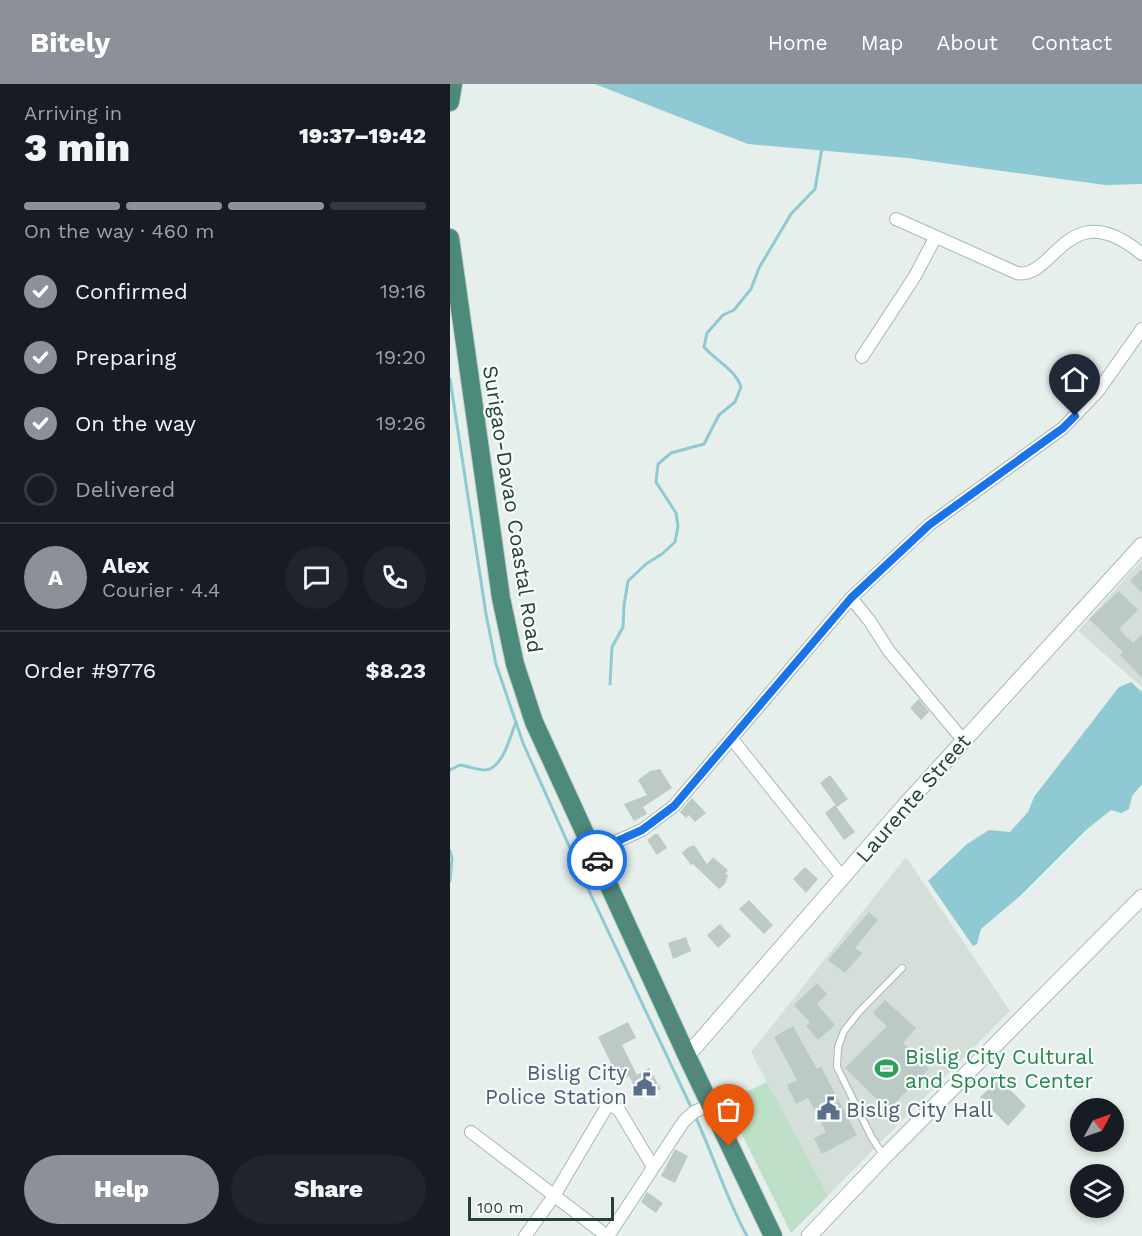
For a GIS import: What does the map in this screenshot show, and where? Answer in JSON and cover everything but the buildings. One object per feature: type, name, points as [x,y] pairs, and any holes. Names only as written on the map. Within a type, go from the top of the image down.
[{"type":"highway","name":"Surigao-Davao Coastal Road","points":[[450,238],[501,598],[515,664],[534,722],[687,1056],[773,1236]]},
{"type":"street","points":[[896,219],[935,238],[1024,274],[1035,271],[1068,240],[1082,233],[1100,233],[1124,240],[1142,254]]},
{"type":"street","points":[[862,357],[915,276],[935,238]]},
{"type":"street","points":[[593,852],[642,830],[674,806],[851,598],[929,525],[1063,428],[1098,391],[1142,329]]},
{"type":"street","name":"Laurente Street","points":[[687,1056],[963,740],[1142,545]]},
{"type":"street","points":[[851,598],[869,620],[889,651],[963,740]]},
{"type":"street","points":[[732,739],[843,878]]},
{"type":"street","points":[[809,1236],[884,1157],[1142,897]]},
{"type":"street","points":[[525,1236],[554,1197],[602,1112],[610,1105],[619,1110],[653,1167]]},
{"type":"street","points":[[471,1132],[608,1236],[684,1120],[710,1105]]},
{"type":"lane","points":[[884,1157],[872,1138],[837,1067],[838,1047],[844,1031],[859,1012],[902,968]]},
{"type":"shaded area","points":[[1142,560],[1142,687],[1078,631]]},
{"type":"shaded area","points":[[906,857],[1010,1011],[791,1233],[726,1102],[767,1082],[751,1052]]},
{"type":"green space","points":[[767,1082],[828,1196],[791,1233],[726,1102]]},
{"type":"water","points":[[595,84],[1142,84],[1142,184],[1105,185],[907,158],[748,144]]},
{"type":"water","points":[[1131,682],[1142,692],[1142,784],[1132,796],[1129,809],[1121,813],[1111,810],[1086,830],[1020,896],[981,929],[977,944],[973,946],[928,881],[967,844],[989,830],[1010,832],[1028,812],[1034,797],[1119,687]]},
{"type":"waterway","points":[[610,684],[612,647],[623,627],[628,581],[675,542],[678,526],[676,513],[656,482],[658,464],[671,453],[704,444],[719,415],[735,402],[741,387],[730,370],[704,347],[707,333],[723,315],[734,310],[751,289],[759,268],[791,214],[815,189],[822,148]]},
{"type":"waterway","points":[[450,379],[486,614],[496,664],[523,743],[591,895],[691,1107]]},
{"type":"waterway","points":[[450,770],[460,765],[485,770],[497,764],[505,751],[516,722]]},
{"type":"waterway","points":[[450,851],[452,858],[450,881]]},
{"type":"waterway","points":[[696,1118],[747,1236]]},
{"type":"way so far","points":[[597,860],[729,1146]]},
{"type":"place","name":"Bislig City Cultural and Sports Center","points":[[887,1068]]},
{"type":"place","name":"Bislig City Police Station","points":[[645,1084]]},
{"type":"place","name":"Bislig City Hall","points":[[828,1109]]},
{"type":"route","points":[[597,860],[593,852],[642,830],[674,806],[851,598],[899,552],[929,525],[1063,428],[1075,416]]}]
